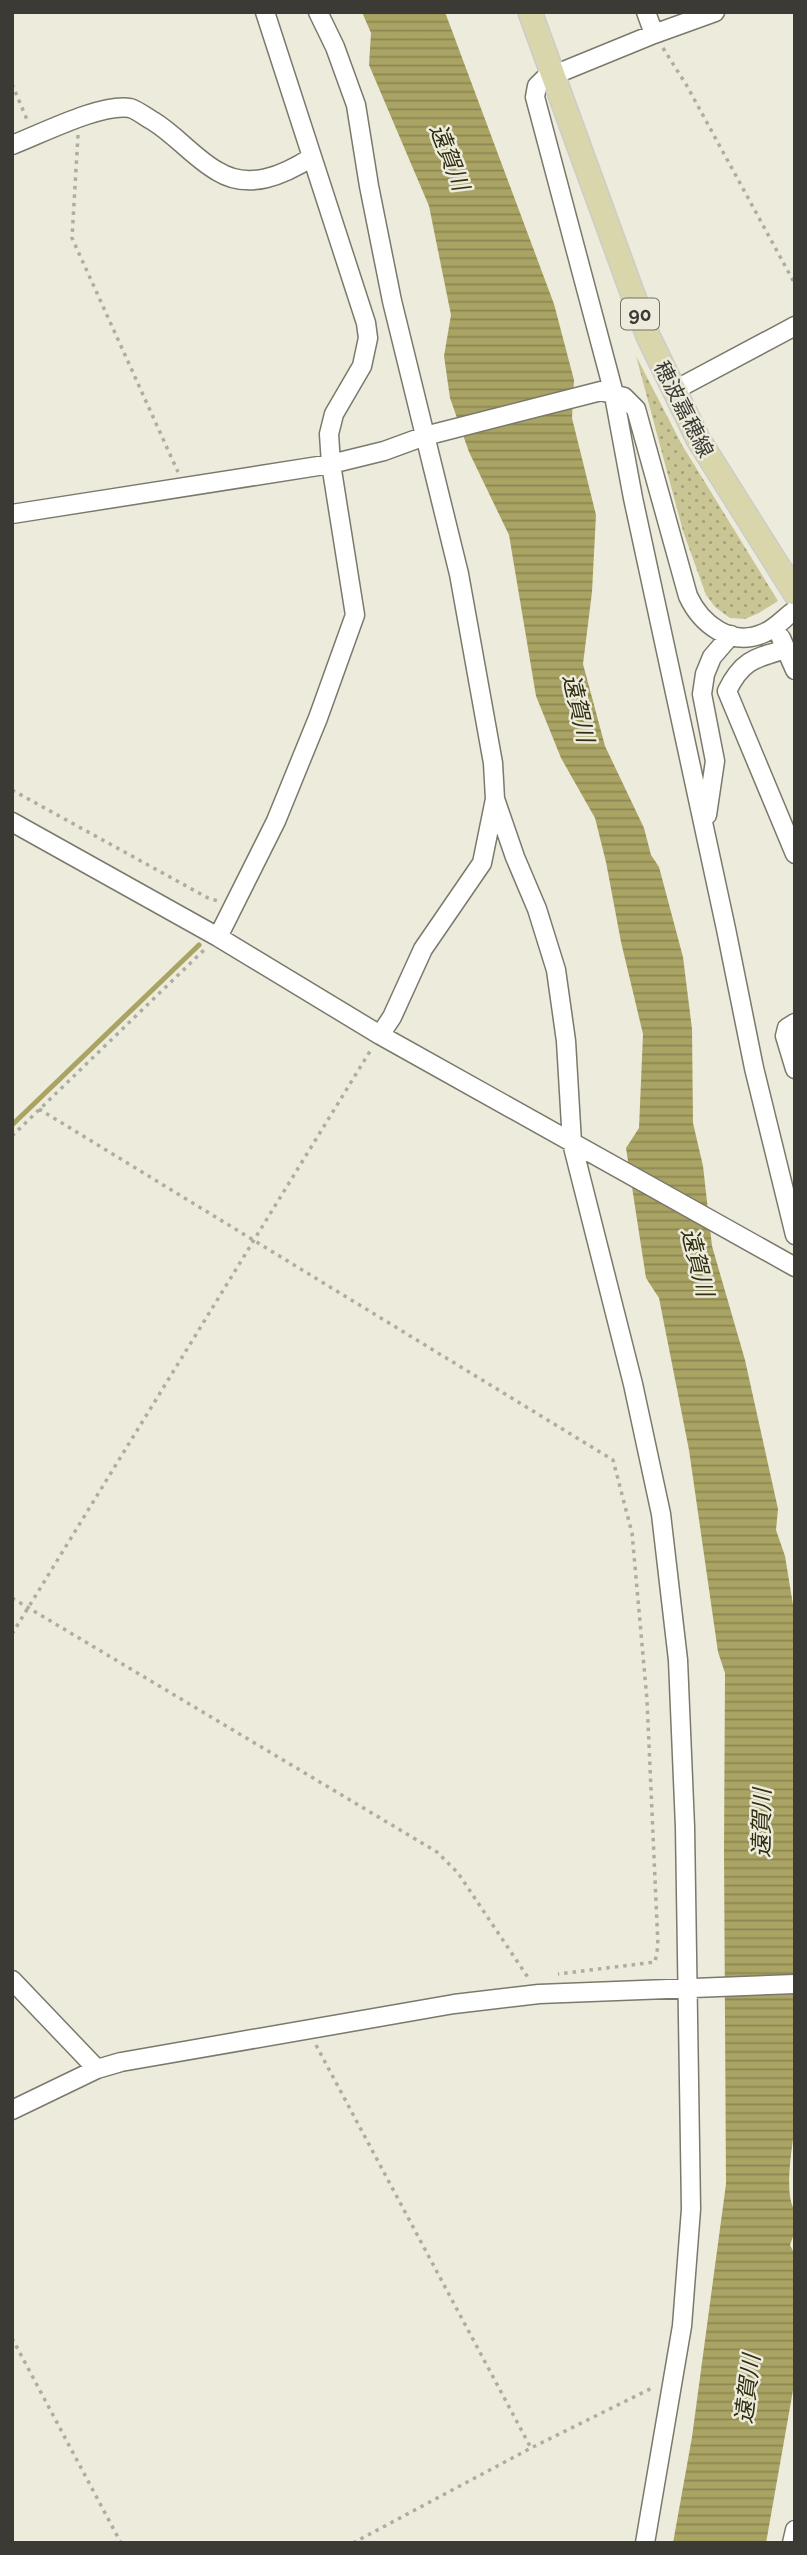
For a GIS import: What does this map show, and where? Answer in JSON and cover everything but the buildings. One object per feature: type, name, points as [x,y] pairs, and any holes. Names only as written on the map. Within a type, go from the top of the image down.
[{"type":"main road","name":"穂波嘉穂線","points":[[530,12],[648,336],[673,391],[711,462],[795,593]]},
{"type":"street","points":[[218,937],[276,821],[318,718],[355,615],[331,464],[329,433],[334,414],[362,366],[368,338],[366,323],[265,12]]},
{"type":"street","points":[[318,12],[335,47],[356,105],[392,301],[431,434],[493,763],[495,799],[482,863],[422,950],[392,1017],[380,1035]]},
{"type":"street","points":[[646,12],[654,34]]},
{"type":"street","points":[[715,12],[553,75],[537,86],[535,97],[605,393],[633,498],[754,1068],[795,1235]]},
{"type":"street","points":[[12,145],[106,109],[131,108],[169,130],[217,172],[236,178],[267,179],[289,172],[312,157]]},
{"type":"street","points":[[673,391],[795,326]]},
{"type":"street","points":[[12,514],[331,464],[384,451],[431,434],[605,393],[624,397],[636,409],[688,596],[707,624],[722,634],[742,637],[763,634],[795,610]]},
{"type":"street","points":[[776,625],[795,670]]},
{"type":"street","points":[[705,829],[715,761],[702,694],[705,674],[712,657],[731,635]]},
{"type":"street","points":[[786,649],[752,659],[733,678],[727,691],[795,854]]},
{"type":"street","points":[[495,799],[537,909],[556,970],[566,1041],[572,1143],[634,1384],[661,1514],[678,1660],[691,1987],[690,2222],[682,2326],[645,2543]]},
{"type":"street","points":[[12,822],[218,937],[380,1035],[791,1265]]},
{"type":"street","points":[[795,1023],[787,1028],[785,1036],[795,1069]]},
{"type":"street","points":[[12,1980],[97,2069]]},
{"type":"street","points":[[12,2110],[97,2069],[121,2062],[454,2004],[540,1985],[691,1987],[795,1984]]},
{"type":"street","points":[[792,2543],[795,2530]]},
{"type":"path","points":[[654,34],[687,86],[795,285]]},
{"type":"path","points":[[12,84],[34,136]]},
{"type":"path","points":[[79,119],[72,238],[184,486]]},
{"type":"path","points":[[12,790],[208,898],[233,906]]},
{"type":"path","points":[[12,1136],[218,937]]},
{"type":"path","points":[[12,1634],[380,1035]]},
{"type":"path","points":[[39,1110],[613,1460],[632,1533],[647,1700],[658,1946],[655,1962],[554,1974]]},
{"type":"path","points":[[12,1598],[437,1852],[458,1872],[528,1977],[540,1985]]},
{"type":"path","points":[[528,1977],[540,1985]]},
{"type":"path","points":[[308,2030],[531,2448]]},
{"type":"path","points":[[12,2338],[121,2543]]},
{"type":"path","points":[[353,2543],[531,2448],[652,2388]]},
{"type":"shaded area","points":[[636,356],[682,445],[778,601],[759,613],[745,619],[730,618],[715,607],[706,595],[683,531]]},
{"type":"water","name":"遠賀川","points":[[362,12],[445,12],[554,304],[574,380],[572,418],[596,515],[592,592],[583,664],[605,746],[644,828],[651,855],[659,867],[683,957],[692,1029],[693,1123],[703,1166],[712,1246],[745,1360],[778,1509],[776,1530],[785,1556],[794,1611],[795,1660],[795,2123],[789,2182],[791,2203],[795,2210],[795,2231],[790,2245],[795,2255],[795,2379],[766,2543],[673,2543],[692,2437],[726,2184],[725,1673],[718,1652],[689,1450],[659,1298],[646,1278],[626,1148],[639,1128],[643,1034],[595,818],[561,758],[536,696],[509,535],[469,452],[450,398],[444,356],[451,315],[429,206],[369,65],[371,33]]},
{"type":"waterway","points":[[12,1125],[199,945]]}]
